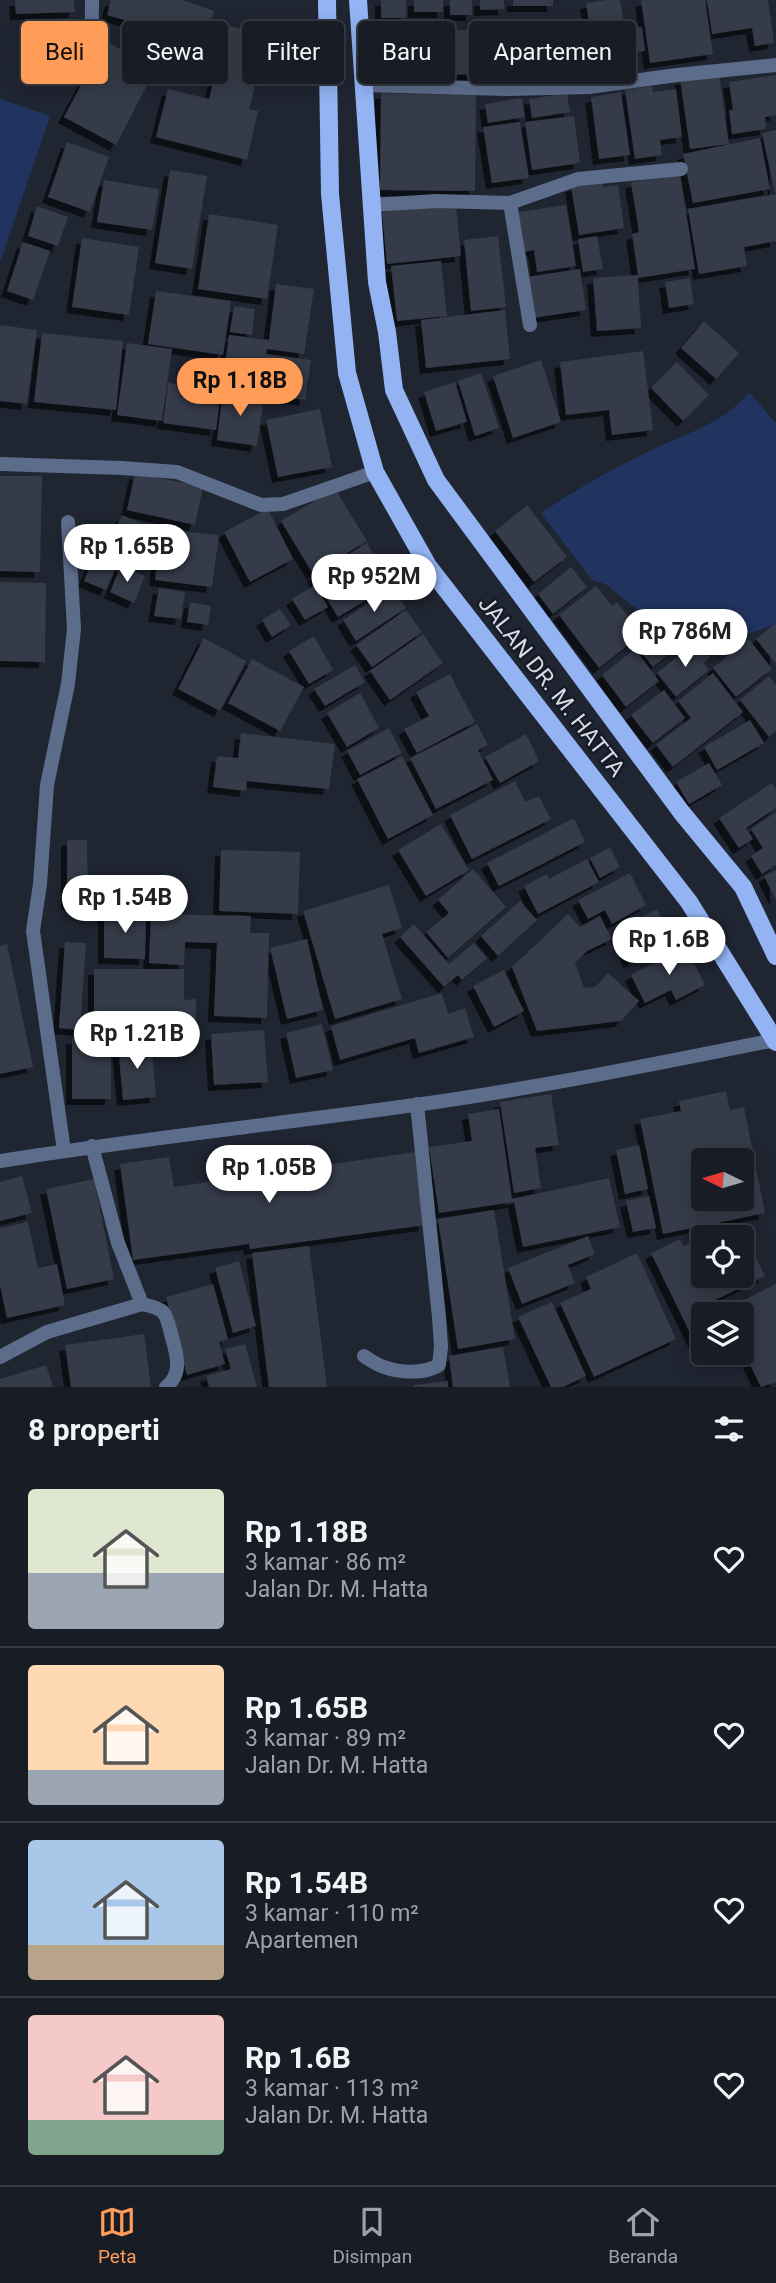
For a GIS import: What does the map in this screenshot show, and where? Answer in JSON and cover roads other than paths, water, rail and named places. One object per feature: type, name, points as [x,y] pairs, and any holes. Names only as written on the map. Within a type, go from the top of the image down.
[{"type":"main road","name":"JALAN DR. M. HATTA","points":[[327,0],[330,194],[347,373],[375,472],[428,566],[689,902],[776,1041]]},
{"type":"main road","name":"JALAN DR. M. HATTA","points":[[358,0],[377,282],[387,332],[394,390],[436,481],[682,813],[743,887],[776,956]]},
{"type":"street","points":[[92,0],[92,21]]},
{"type":"street","points":[[364,86],[508,89],[589,87],[776,65]]},
{"type":"street","points":[[371,205],[437,201],[510,203],[578,179],[681,169]]},
{"type":"street","points":[[510,203],[530,325]]},
{"type":"street","points":[[0,464],[177,472],[261,505],[283,504],[375,472]]},
{"type":"street","points":[[64,1151],[33,930],[40,884],[47,785],[68,684],[74,629],[68,522]]},
{"type":"street","points":[[0,1161],[92,1146],[417,1104],[635,1068],[776,1041]]},
{"type":"street","points":[[364,1356],[383,1367],[403,1371],[430,1370],[439,1365],[439,1317],[417,1104]]},
{"type":"street","points":[[92,1146],[118,1243],[142,1304]]},
{"type":"street","points":[[0,1357],[47,1332],[142,1304],[161,1310],[166,1317],[178,1360],[177,1371],[172,1382],[166,1387]]}]
